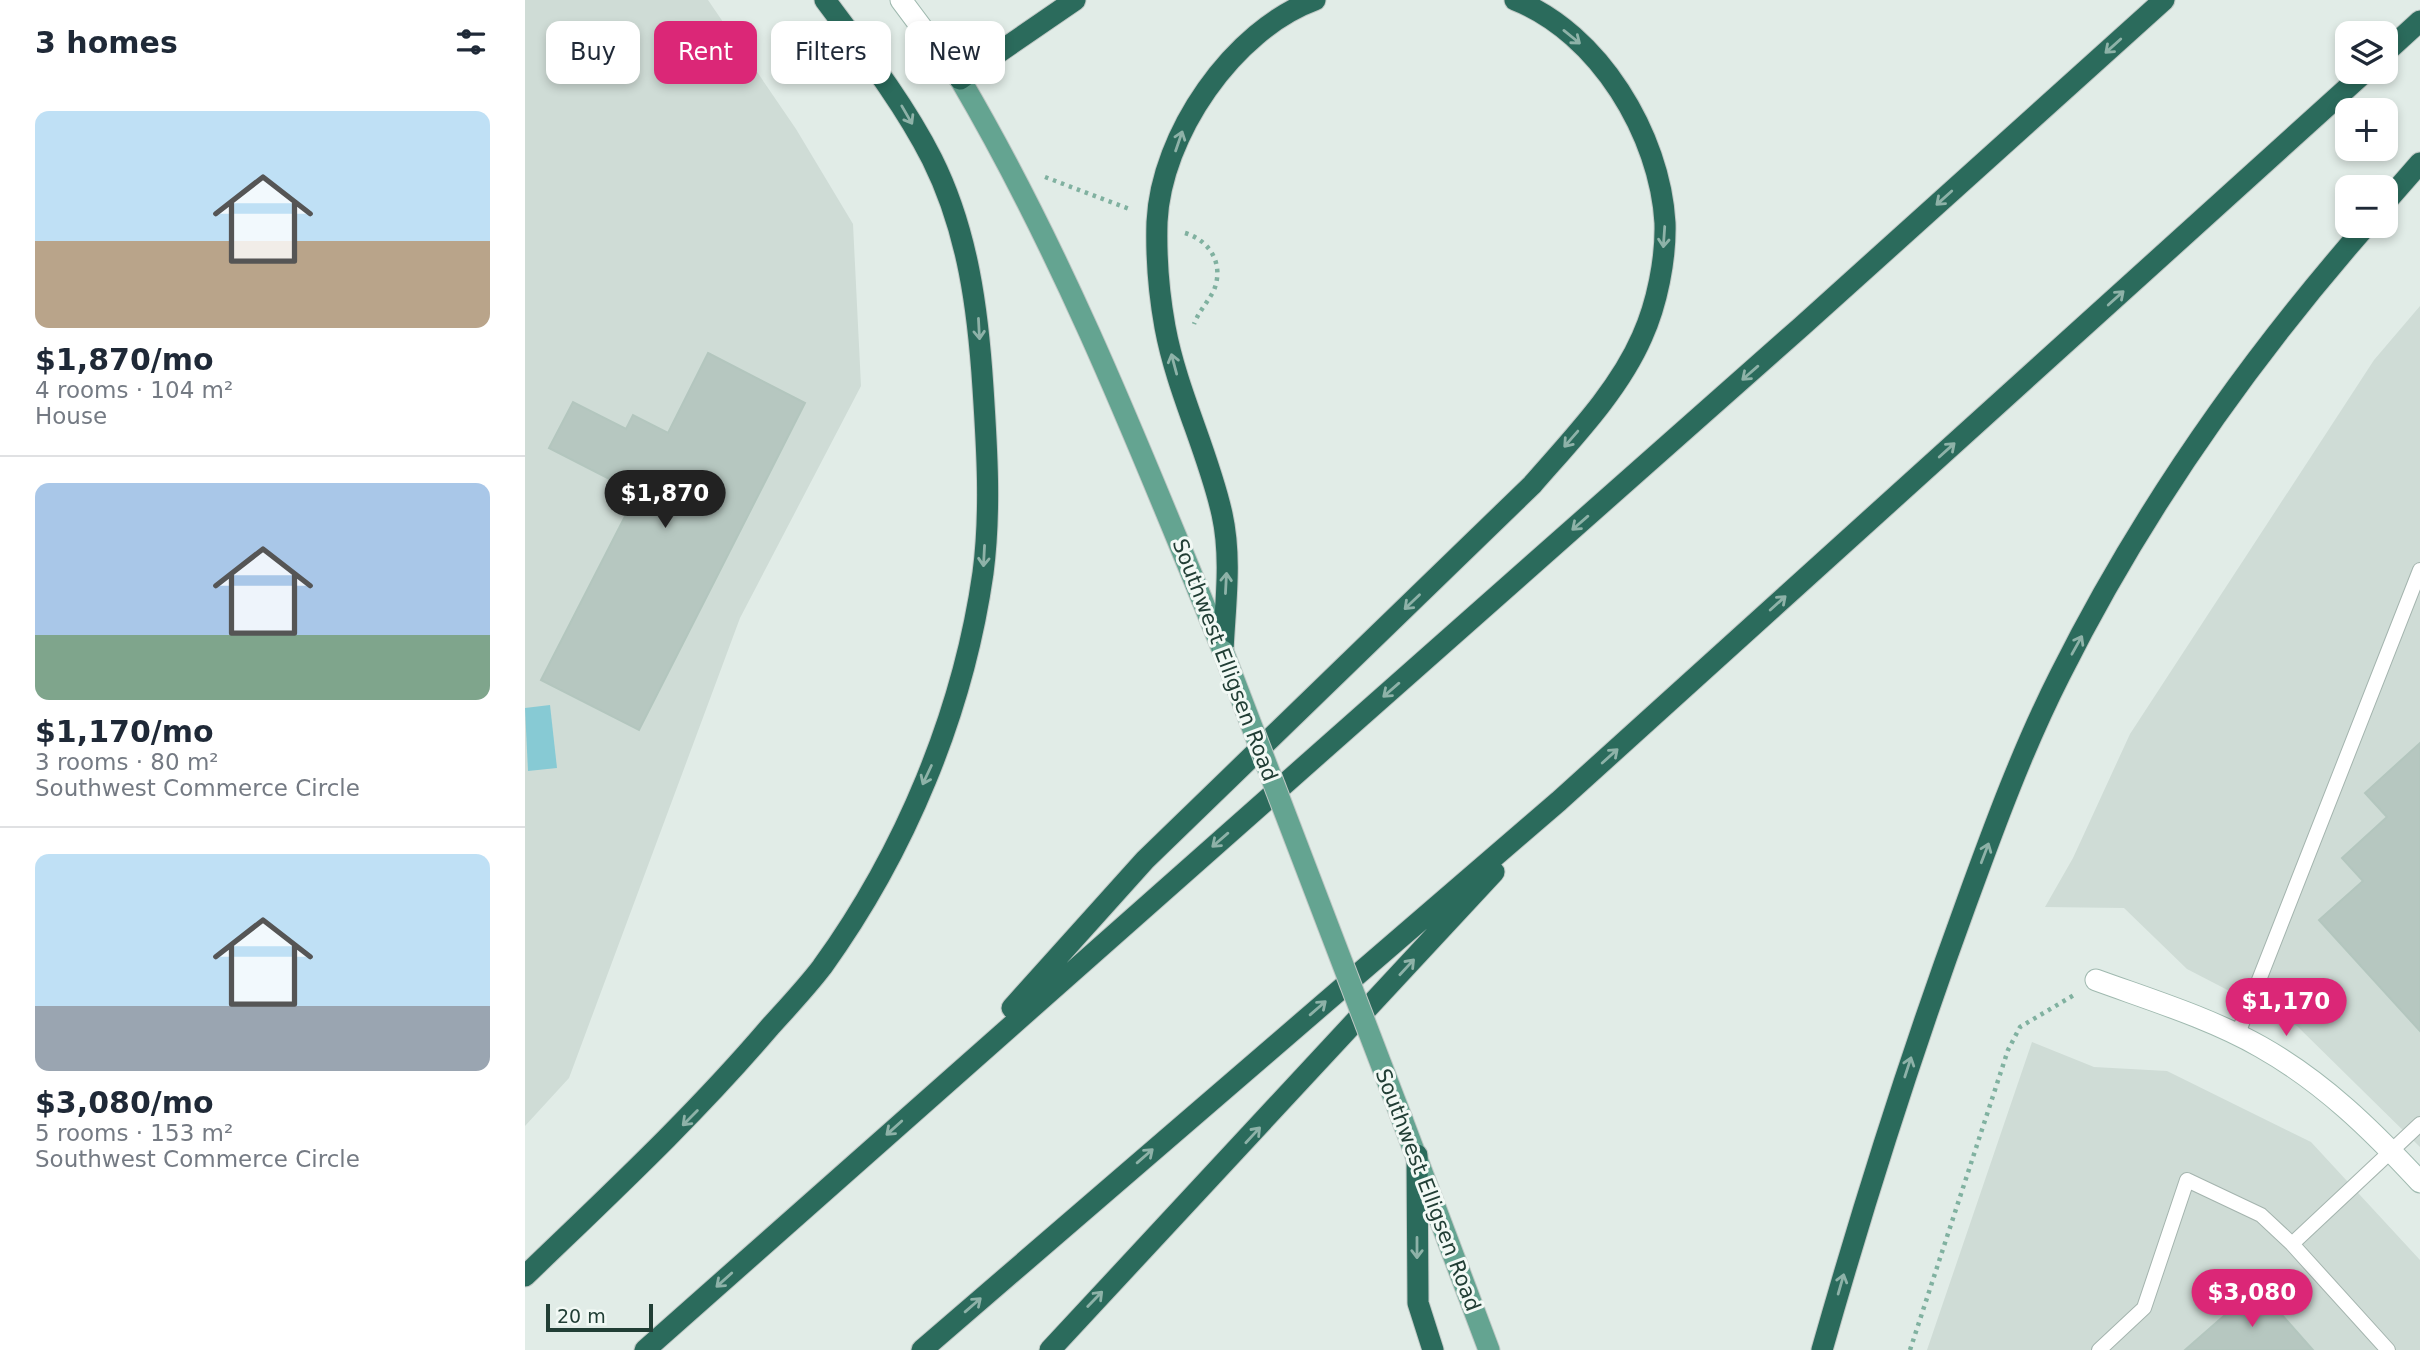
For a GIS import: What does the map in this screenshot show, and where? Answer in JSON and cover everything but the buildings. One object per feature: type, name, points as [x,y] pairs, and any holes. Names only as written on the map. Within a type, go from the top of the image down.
[{"type":"highway","points":[[525,1276],[694,1115],[820,969],[857,914],[894,846],[932,766],[960,688],[983,572],[988,470],[978,310],[962,237],[933,161],[899,102],[825,0]]},
{"type":"highway","points":[[1005,48],[1075,0]]},
{"type":"highway","points":[[1223,651],[1228,552],[1222,513],[1165,327],[1157,220],[1165,181],[1182,129],[1204,91],[1231,58],[1269,24],[1315,0]]},
{"type":"highway","points":[[945,1083],[1145,860],[1532,485],[1611,388],[1643,337],[1658,282],[1665,223],[1661,191],[1647,143],[1625,100],[1584,47],[1553,22],[1515,0]]},
{"type":"highway","points":[[645,1350],[1781,346],[2164,0]]},
{"type":"highway","points":[[2398,41],[2420,21]]},
{"type":"highway","points":[[922,1350],[1559,802],[2352,84]]},
{"type":"highway","points":[[2398,188],[2420,163]]},
{"type":"highway","points":[[1822,1350],[1863,1208],[1928,1006],[1993,832],[2059,676],[2138,536],[2214,419],[2308,291],[2355,238]]},
{"type":"highway","points":[[1050,1350],[1559,802]]},
{"type":"highway","points":[[1417,1155],[1418,1303],[1433,1350]]},
{"type":"main road","name":"Southwest Elligsen Road","points":[[963,84],[1011,165],[1074,294],[1223,651],[1489,1350]]},
{"type":"street","name":"Southwest Elligsen Road","points":[[901,0],[917,21]]},
{"type":"street","points":[[2096,980],[2260,1046],[2311,1079],[2357,1116],[2420,1182]]},
{"type":"lane","points":[[2237,1036],[2420,570]]},
{"type":"lane","points":[[2293,1244],[2420,1124]]},
{"type":"lane","points":[[2099,1350],[2144,1308],[2187,1180],[2260,1215],[2293,1244],[2388,1350]]},
{"type":"lane","points":[[2113,1350],[2117,1334]]},
{"type":"path","points":[[1910,1350],[2008,1050],[2020,1027],[2048,1013],[2096,980]]},
{"type":"shaded area","points":[[525,0],[708,0],[722,21],[654,21],[654,84],[757,84],[757,72],[796,129],[853,224],[861,386],[740,618],[569,1078],[525,1126]]},
{"type":"shaded area","points":[[2420,306],[2420,1147],[2297,1026],[2187,969],[2124,908],[2045,907],[2073,858],[2130,734],[2374,360]]},
{"type":"shaded area","points":[[2032,1042],[2094,1067],[2167,1071],[2311,1142],[2420,1260],[2420,1350],[1927,1350]]},
{"type":"water","points":[[550,705],[557,768],[528,771],[525,708]]}]
